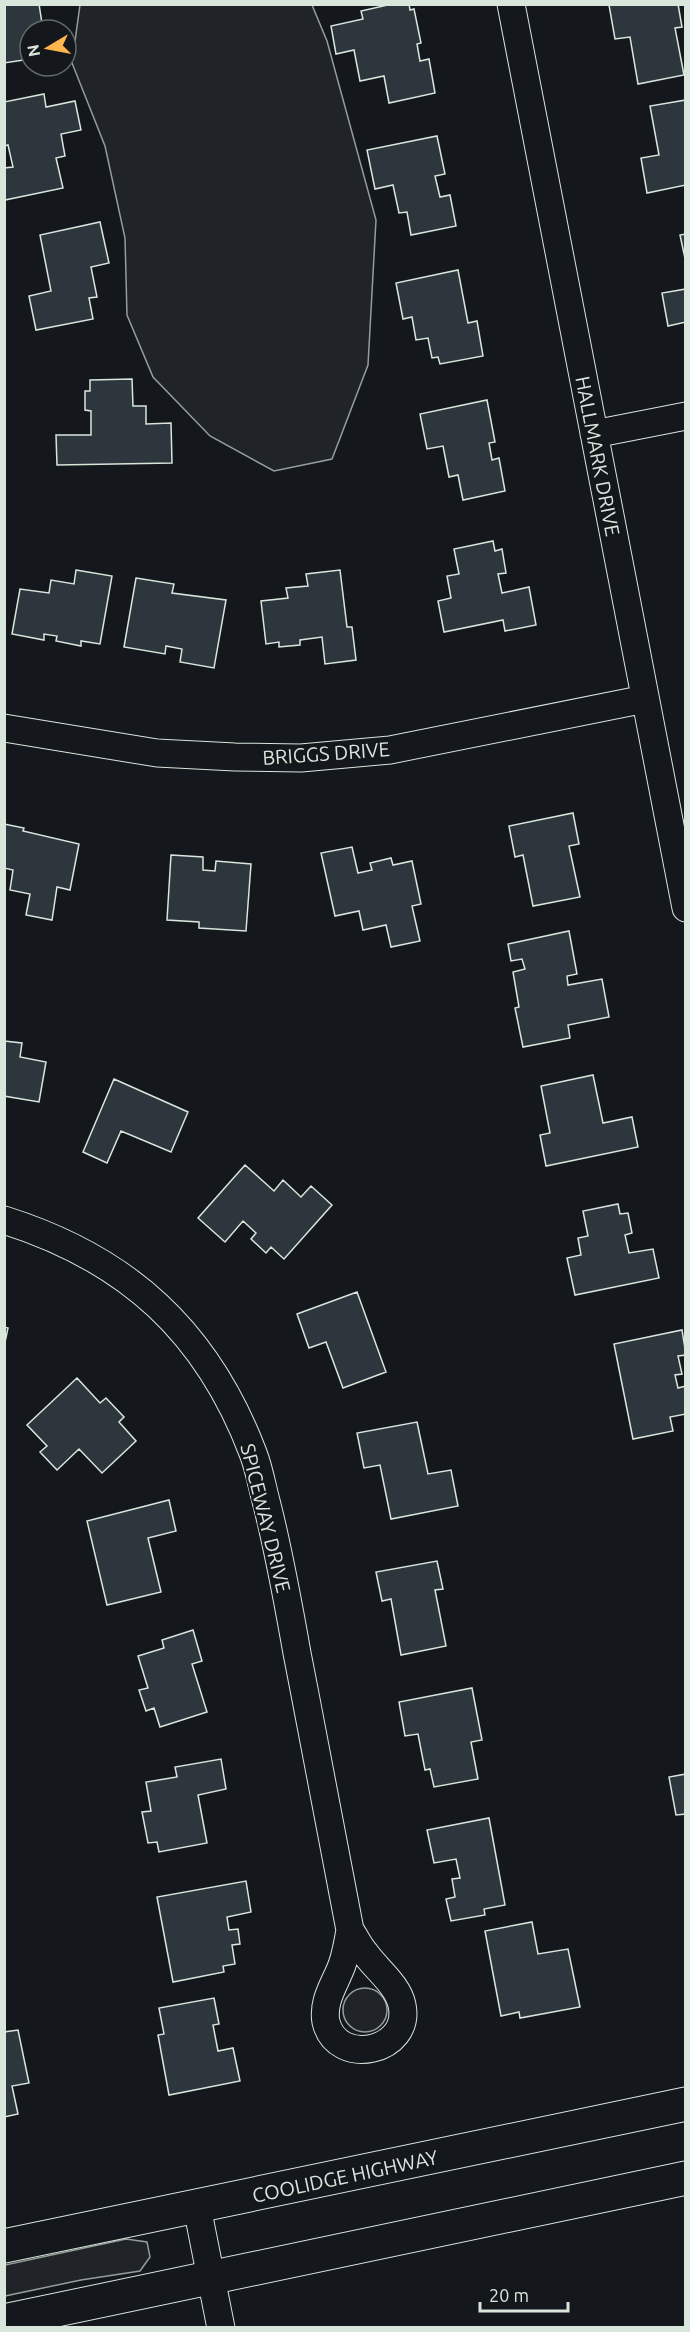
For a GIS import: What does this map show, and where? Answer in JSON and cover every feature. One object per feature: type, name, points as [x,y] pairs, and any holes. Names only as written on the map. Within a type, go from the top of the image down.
[{"type":"main road","name":"COOLIDGE HIGHWAY","points":[[4,2246],[686,2104]]},
{"type":"main road","points":[[4,2321],[686,2178]]},
{"type":"street","name":"HALLMARK DRIVE","points":[[511,4],[686,908]]},
{"type":"street","points":[[594,434],[686,416]]},
{"type":"street","name":"BRIGGS DRIVE","points":[[4,729],[157,753],[235,758],[311,757],[390,750],[645,699]]},
{"type":"street","name":"SPICEWAY DRIVE","points":[[4,1220],[37,1230],[64,1242],[103,1263],[137,1287],[184,1333],[205,1360],[243,1430],[254,1455],[281,1566],[350,1930]]},
{"type":"street","points":[[197,2206],[221,2328]]},
{"type":"shaded area","points":[[80,5],[312,5],[327,41],[376,220],[368,365],[332,459],[274,471],[210,436],[153,377],[127,315],[125,238],[105,146],[78,78]]},
{"type":"shaded area","points":[[365,1988],[380,1995],[387,2010],[380,2025],[365,2032],[350,2025],[343,2010],[350,1995]]},
{"type":"shaded area","points":[[126,2239],[147,2242],[150,2257],[140,2271],[81,2280],[5,2296],[5,2265]]},
{"type":"building","points":[[4,4],[39,4],[41,18],[18,18],[18,61],[4,63]]},
{"type":"building","points":[[392,4],[409,4],[410,10],[414,9],[421,43],[417,44],[420,61],[429,59],[435,93],[389,103],[384,76],[360,81],[354,50],[336,54],[331,26],[363,19],[361,11]]},
{"type":"building","points":[[678,4],[682,27],[675,28],[684,75],[638,84],[630,37],[615,39],[609,5]]},
{"type":"building","points":[[44,94],[46,107],[75,101],[81,130],[61,134],[65,156],[56,158],[63,188],[5,200],[4,168],[13,167],[8,145],[4,146],[4,102]]},
{"type":"building","points":[[686,100],[686,185],[647,193],[641,158],[659,155],[650,106]]},
{"type":"building","points":[[437,136],[445,174],[435,176],[440,197],[450,195],[456,226],[411,235],[407,212],[399,213],[393,185],[375,189],[367,150]]},
{"type":"building","points":[[100,222],[109,263],[91,267],[97,297],[89,298],[93,319],[36,330],[29,296],[51,291],[40,235]]},
{"type":"building","points":[[686,234],[686,263],[680,235]]},
{"type":"building","points":[[458,270],[468,323],[477,321],[483,356],[440,364],[438,357],[432,358],[428,338],[416,340],[412,317],[403,319],[396,283]]},
{"type":"building","points":[[686,289],[686,322],[668,326],[662,293]]},
{"type":"building","points":[[132,379],[133,406],[146,406],[146,424],[171,423],[172,463],[57,465],[56,435],[91,435],[91,411],[85,410],[85,391],[90,391],[90,380]]},
{"type":"building","points":[[487,400],[495,442],[489,443],[492,460],[499,458],[505,491],[463,500],[458,475],[449,477],[443,446],[427,449],[420,414]]},
{"type":"building","points":[[493,541],[495,551],[502,549],[506,573],[498,574],[502,593],[529,587],[536,625],[505,631],[503,620],[444,632],[438,601],[451,598],[447,576],[459,574],[454,549]]},
{"type":"building","points":[[76,570],[112,576],[100,644],[81,641],[81,646],[56,641],[57,636],[44,634],[44,640],[12,634],[20,589],[49,593],[51,580],[74,584]]},
{"type":"building","points":[[340,570],[347,627],[352,627],[356,660],[325,664],[322,637],[300,640],[300,645],[279,647],[279,642],[266,644],[261,601],[288,598],[286,588],[308,586],[306,574]]},
{"type":"building","points":[[136,578],[174,584],[172,593],[226,600],[214,668],[180,662],[182,649],[166,646],[165,654],[124,647]]},
{"type":"building","points":[[573,813],[579,844],[569,846],[580,897],[533,906],[523,855],[515,857],[509,826]]},
{"type":"building","points":[[4,824],[24,828],[23,831],[79,844],[70,890],[57,887],[52,920],[26,915],[30,894],[10,890],[13,870],[4,868]]},
{"type":"building","points":[[352,847],[358,873],[372,870],[370,863],[391,858],[393,865],[412,861],[421,904],[412,906],[420,941],[391,947],[386,925],[363,930],[359,911],[335,916],[321,853]]},
{"type":"building","points":[[171,855],[203,857],[203,870],[215,871],[216,861],[251,864],[246,931],[199,928],[199,922],[167,920]]},
{"type":"building","points":[[569,931],[577,974],[567,976],[568,985],[602,979],[609,1017],[568,1025],[570,1038],[523,1047],[515,1008],[519,1007],[513,972],[525,969],[522,959],[511,961],[508,944]]},
{"type":"building","points":[[4,1041],[22,1043],[20,1057],[46,1062],[39,1102],[4,1096]]},
{"type":"building","points":[[593,1075],[603,1123],[632,1117],[638,1147],[546,1166],[540,1135],[550,1133],[541,1086]]},
{"type":"building","points":[[114,1079],[188,1112],[171,1152],[121,1131],[107,1163],[83,1152]]},
{"type":"building","points":[[245,1165],[274,1191],[283,1180],[301,1197],[311,1186],[332,1205],[284,1259],[271,1247],[266,1253],[251,1239],[256,1233],[243,1221],[225,1242],[198,1218]]},
{"type":"building","points":[[618,1204],[620,1214],[628,1213],[632,1233],[625,1235],[629,1253],[653,1249],[659,1278],[575,1295],[567,1258],[581,1255],[578,1238],[588,1236],[583,1211]]},
{"type":"building","points":[[357,1292],[386,1372],[343,1388],[326,1342],[309,1348],[297,1314]]},
{"type":"building","points":[[4,1327],[8,1328],[4,1347]]},
{"type":"building","points":[[682,1330],[686,1355],[678,1356],[682,1374],[675,1375],[678,1388],[686,1386],[686,1414],[670,1417],[673,1431],[633,1439],[614,1344]]},
{"type":"building","points":[[77,1378],[100,1403],[106,1398],[124,1417],[119,1422],[136,1441],[102,1473],[79,1449],[57,1470],[40,1452],[47,1446],[27,1425]]},
{"type":"building","points":[[417,1422],[428,1474],[451,1470],[458,1506],[391,1519],[380,1465],[364,1468],[357,1433]]},
{"type":"building","points":[[169,1500],[176,1531],[148,1538],[161,1592],[107,1605],[87,1521]]},
{"type":"building","points":[[437,1561],[443,1589],[435,1590],[446,1646],[401,1655],[391,1599],[382,1601],[376,1572]]},
{"type":"building","points":[[193,1630],[202,1661],[192,1664],[207,1712],[160,1727],[154,1708],[146,1711],[139,1690],[148,1688],[138,1656],[164,1648],[162,1640]]},
{"type":"building","points":[[472,1688],[482,1740],[471,1742],[478,1779],[434,1787],[430,1769],[425,1770],[418,1734],[405,1736],[399,1702]]},
{"type":"building","points":[[221,1759],[226,1789],[198,1795],[207,1843],[159,1852],[157,1842],[148,1843],[142,1812],[151,1811],[146,1782],[177,1777],[175,1767]]},
{"type":"building","points":[[686,1774],[686,1814],[676,1815],[669,1777]]},
{"type":"building","points":[[489,1818],[505,1905],[484,1909],[485,1915],[451,1921],[446,1899],[455,1897],[452,1879],[460,1878],[456,1859],[434,1863],[427,1830]]},
{"type":"building","points":[[246,1881],[251,1912],[227,1917],[229,1930],[238,1929],[240,1944],[232,1945],[235,1964],[223,1966],[224,1972],[173,1982],[157,1897]]},
{"type":"building","points":[[532,1922],[538,1954],[568,1949],[580,2007],[520,2018],[519,2012],[501,2016],[485,1931]]},
{"type":"building","points":[[214,1998],[219,2024],[213,2025],[218,2051],[233,2048],[240,2081],[169,2095],[158,2035],[164,2034],[159,2008]]},
{"type":"building","points":[[18,2030],[29,2083],[12,2086],[18,2114],[4,2117],[4,2032]]}]
